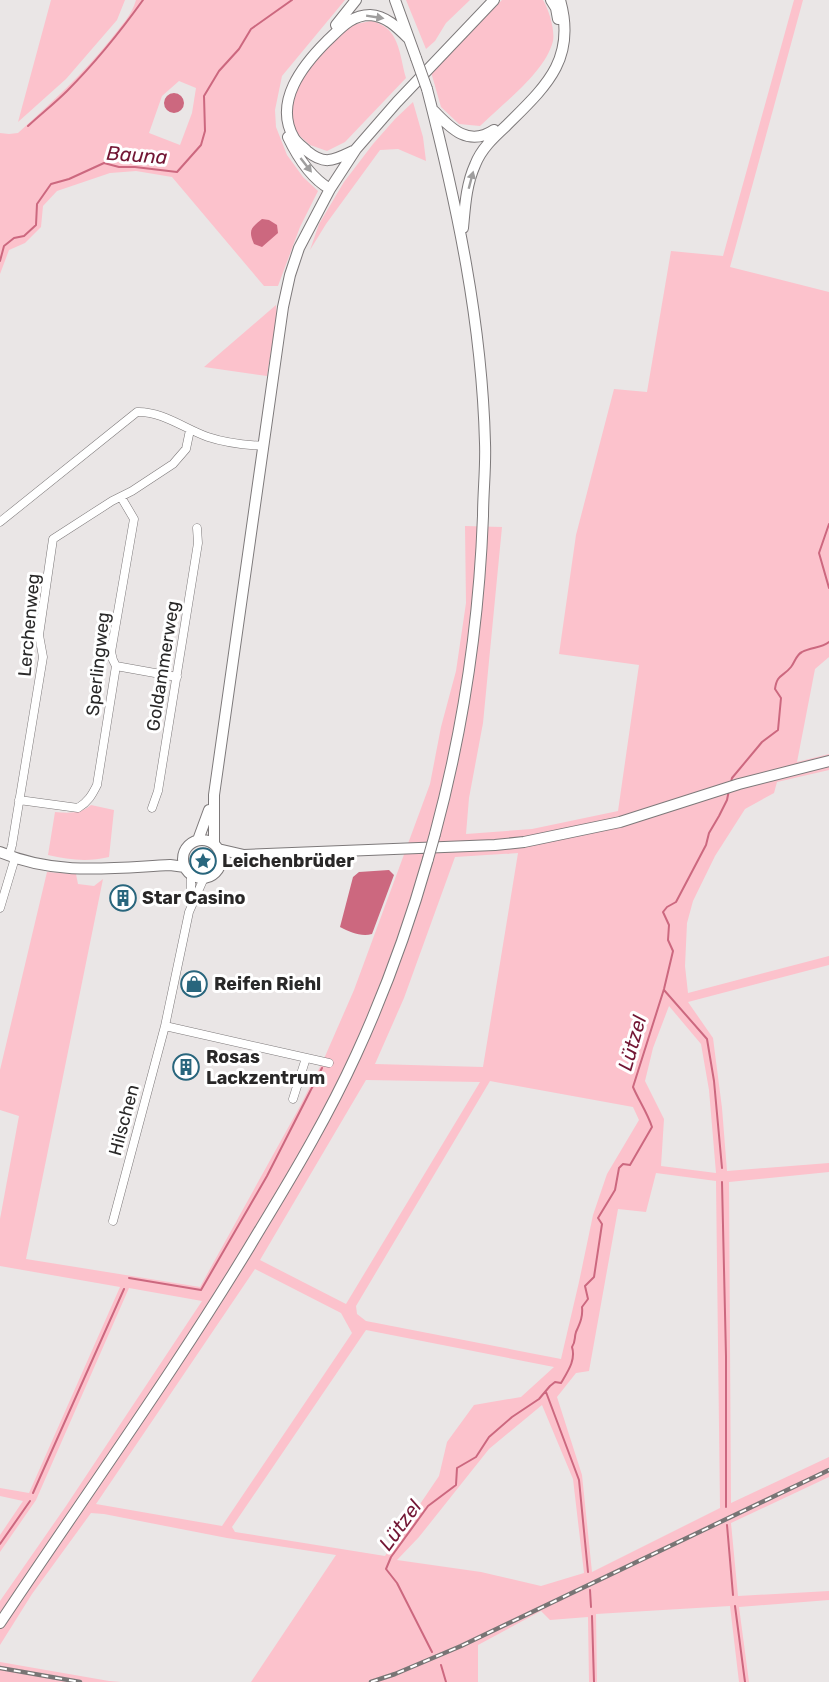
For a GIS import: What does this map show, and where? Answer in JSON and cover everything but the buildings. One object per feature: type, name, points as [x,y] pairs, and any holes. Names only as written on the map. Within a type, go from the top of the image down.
[{"type":"main road","points":[[332,185],[325,186],[296,152],[286,132],[283,112],[288,85],[299,67],[356,0]]},
{"type":"main road","points":[[0,1623],[185,1349],[256,1237],[322,1123],[356,1054],[384,989],[410,918],[451,770],[472,654],[481,552],[485,444],[474,315],[462,237],[427,89],[396,0]]},
{"type":"main road","points":[[216,847],[214,795],[285,296],[290,275],[299,248],[332,185],[356,149],[397,102],[494,0]]},
{"type":"main road","points":[[432,108],[448,126],[459,134],[485,137],[496,129],[522,104],[553,66],[560,42],[556,8],[551,0]]},
{"type":"main road","points":[[462,237],[466,198],[475,165],[489,142],[545,85],[558,66],[565,47],[565,27],[560,0]]},
{"type":"main road","points":[[332,185],[333,175],[295,140],[290,127],[287,112],[290,94],[298,75],[337,32],[358,16],[382,17],[393,23],[408,38]]},
{"type":"main road","points":[[316,158],[333,160],[356,149]]},
{"type":"main road","points":[[216,847],[243,855],[524,842],[620,822],[739,784],[829,761]]},
{"type":"main road","points":[[198,840],[214,795]]},
{"type":"main road","points":[[8,855],[46,866],[76,869],[101,868],[170,865],[188,871],[195,877],[204,878],[214,873],[220,864],[220,854],[209,841],[198,840],[172,858],[101,868]]},
{"type":"main road","points":[[185,851],[183,856],[188,871]]},
{"type":"main road","points":[[220,864],[243,855]]},
{"type":"street","points":[[0,522],[137,412],[152,413],[190,430],[229,443],[264,446]]},
{"type":"street","name":"Lerchenweg","points":[[0,908],[43,657],[39,635],[53,539],[173,464],[186,449],[190,430]]},
{"type":"street","name":"Sperlingweg","points":[[19,800],[78,808],[90,799],[97,785],[117,666],[111,652],[134,519],[122,497]]},
{"type":"street","name":"Goldammerweg","points":[[152,807],[158,791],[177,677],[198,543],[197,528]]},
{"type":"street","points":[[117,666],[177,677]]},
{"type":"street","name":"Hilschen","points":[[188,871],[191,906]]},
{"type":"street","name":"Hilschen","points":[[113,1221],[165,1026],[191,906],[204,878]]},
{"type":"street","points":[[165,1026],[329,1063]]},
{"type":"street","points":[[293,1099],[306,1058]]},
{"type":"shaded area","points":[[51,0],[125,0],[117,20],[66,79],[18,122]]},
{"type":"shaded area","points":[[136,0],[345,0],[282,76],[275,110],[276,127],[287,155],[303,177],[318,191],[300,227],[278,286],[264,286],[172,177],[136,171],[110,173],[57,191],[43,206],[41,227],[25,243],[9,250],[0,274],[0,133],[18,133],[55,99],[100,52],[132,11]],"holes":[[[179,81],[196,88],[192,113],[180,145],[149,133],[162,96]]]},
{"type":"shaded area","points":[[406,0],[470,0],[446,23],[435,41],[426,49]]},
{"type":"shaded area","points":[[502,0],[543,0],[553,31],[549,53],[532,76],[480,126],[459,124],[441,107],[431,72]]},
{"type":"shaded area","points":[[794,0],[803,0],[730,267],[829,292],[829,657],[815,669],[797,762],[829,754],[829,770],[777,782],[774,793],[745,809],[715,856],[693,901],[687,923],[685,966],[688,993],[829,956],[829,965],[688,1002],[713,1038],[727,1171],[829,1163],[829,1172],[729,1182],[731,1503],[829,1457],[829,1477],[731,1523],[738,1596],[829,1591],[829,1600],[739,1607],[749,1682],[739,1682],[730,1606],[596,1614],[597,1682],[589,1682],[588,1617],[550,1620],[541,1611],[478,1645],[478,1682],[251,1682],[336,1555],[91,1513],[32,1594],[0,1645],[0,1601],[202,1301],[129,1288],[36,1500],[0,1552],[0,1535],[23,1501],[0,1496],[0,1488],[29,1493],[120,1287],[0,1266],[0,1219],[19,1116],[0,1110],[0,1070],[47,872],[76,874],[78,884],[94,886],[103,879],[26,1259],[200,1287],[323,1061],[354,990],[430,784],[441,727],[456,671],[466,603],[465,526],[502,527],[483,723],[469,798],[466,834],[532,829],[618,811],[639,665],[559,654],[576,535],[614,389],[647,392],[671,251],[723,256]],"holes":[[[518,853],[483,1067],[375,1064],[404,998],[455,857]],[[669,1006],[701,1044],[709,1090],[716,1173],[661,1166],[664,1119],[645,1081],[653,1048]],[[366,1080],[480,1082],[346,1304],[260,1260]],[[490,1081],[633,1107],[639,1120],[607,1174],[593,1215],[561,1359],[366,1321],[357,1314],[356,1306]],[[656,1173],[716,1181],[720,1508],[592,1572],[582,1475],[557,1397],[576,1373],[589,1371],[618,1209],[646,1212]],[[255,1269],[341,1313],[352,1333],[222,1526],[96,1504]],[[366,1330],[554,1367],[521,1397],[474,1405],[447,1442],[439,1476],[385,1556],[235,1532],[232,1527]],[[542,1405],[573,1479],[584,1573],[541,1586],[481,1572],[397,1560],[419,1537],[489,1449]]]},
{"type":"shaded area","points":[[371,21],[381,24],[393,35],[406,78],[345,142],[327,151],[310,145],[294,131],[291,115],[294,94],[305,71],[334,39],[351,25]]},
{"type":"shaded area","points":[[174,93],[181,96],[184,103],[181,110],[174,113],[167,110],[164,103],[167,96]]},
{"type":"shaded area","points":[[413,102],[423,137],[426,161],[398,149],[380,150],[326,224],[310,250],[319,224],[344,182],[373,144]]},
{"type":"shaded area","points":[[262,219],[277,225],[278,233],[262,247],[254,244],[251,232]]},
{"type":"shaded area","points":[[276,305],[277,315],[267,376],[204,367]]},
{"type":"shaded area","points":[[91,805],[114,810],[109,857],[78,860],[48,855],[55,812],[69,813]]},
{"type":"shaded area","points":[[389,870],[394,875],[372,934],[360,934],[340,927],[353,877],[359,872]]},
{"type":"shaded area","points":[[0,1662],[109,1681],[121,1682],[0,1682]]},
{"type":"waterway","points":[[28,126],[87,69],[143,0]]},
{"type":"waterway","name":"Bauna","points":[[0,261],[4,246],[14,238],[24,236],[36,225],[37,204],[51,184],[69,179],[104,163],[119,167],[177,172],[201,145],[205,131],[204,96],[219,71],[239,49],[251,29],[292,0]]},
{"type":"waterway","name":"Lützel","points":[[829,524],[819,553],[829,588]]},
{"type":"waterway","name":"Lützel","points":[[731,782],[762,742],[778,730],[781,698],[775,689],[779,678],[791,667],[800,653],[829,642]]},
{"type":"waterway","name":"Lützel","points":[[432,1652],[397,1583],[386,1569],[391,1557],[428,1506],[456,1485],[457,1468],[476,1457],[489,1437],[512,1417],[539,1399],[555,1382],[561,1383],[571,1365],[572,1347],[581,1320],[582,1307],[588,1299],[585,1286],[594,1277],[602,1224],[598,1218],[615,1190],[619,1168],[623,1164],[630,1165],[652,1127],[633,1087],[664,989],[673,951],[668,940],[669,925],[663,912],[676,902],[706,845],[709,833],[727,800],[729,790]]},
{"type":"waterway","points":[[664,990],[707,1039],[714,1081],[722,1168]]},
{"type":"waterway","points":[[129,1278],[201,1290],[267,1176],[322,1068]]},
{"type":"waterway","points":[[722,1182],[726,1356],[726,1507]]},
{"type":"waterway","points":[[33,1493],[124,1289]]},
{"type":"waterway","points":[[546,1392],[579,1480],[588,1572]]},
{"type":"waterway","points":[[0,1544],[30,1501]]},
{"type":"waterway","points":[[727,1525],[733,1595]]},
{"type":"waterway","points":[[590,1590],[591,1607]]},
{"type":"waterway","points":[[735,1606],[745,1682]]},
{"type":"waterway","points":[[592,1616],[594,1682]]},
{"type":"waterway","name":"Lützel","points":[[441,1665],[446,1682]]},
{"type":"railway","points":[[371,1682],[461,1646],[829,1470]]},
{"type":"railway","points":[[0,1668],[80,1682]]},
{"type":"place","name":"Leichenbrüder","points":[[203,861]]},
{"type":"place","name":"Star Casino","points":[[123,898]]},
{"type":"place","name":"Reifen Riehl","points":[[194,984]]},
{"type":"place","name":"Rosas Lackzentrum","points":[[186,1067]]}]
